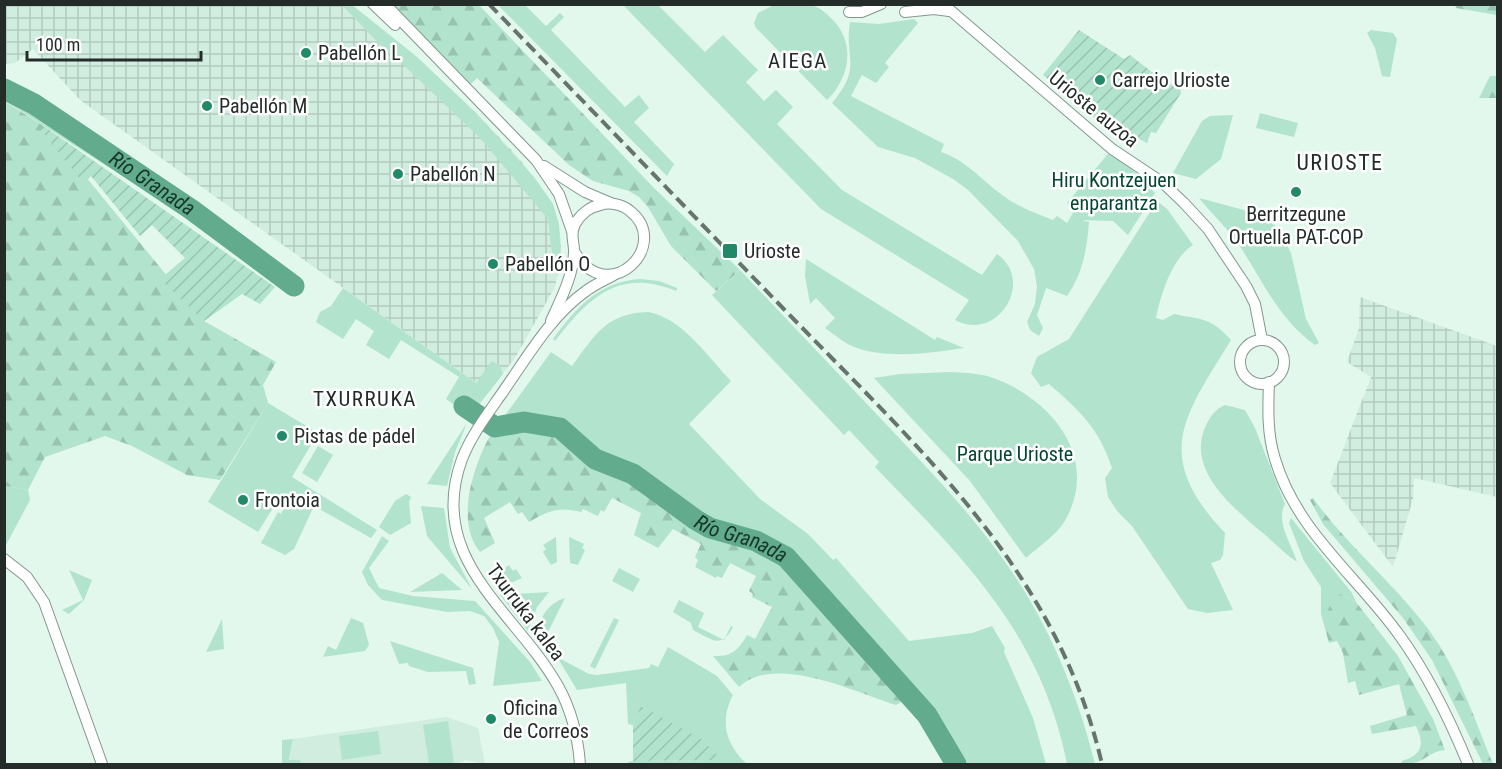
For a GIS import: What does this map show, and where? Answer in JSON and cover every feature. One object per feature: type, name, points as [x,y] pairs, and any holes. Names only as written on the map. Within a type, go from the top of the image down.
[{"type":"street","points":[[373,4],[460,84]]},
{"type":"street","points":[[385,4],[536,160],[559,194],[572,231],[574,251],[558,305],[546,332]]},
{"type":"street","points":[[849,12],[862,12],[881,4]]},
{"type":"street","points":[[914,4],[904,12],[947,7]]},
{"type":"street","name":"Urioste auzoa","points":[[947,7],[1112,149],[1163,183],[1191,209],[1208,229],[1246,286],[1255,304],[1262,340]]},
{"type":"street","points":[[536,160],[585,192],[625,207],[633,213],[644,231],[644,240],[637,260],[623,272],[585,291],[546,332]]},
{"type":"street","points":[[572,231],[577,222],[590,209],[613,204]]},
{"type":"street","points":[[574,251],[588,270],[603,275],[614,275]]},
{"type":"street","name":"Txurruka kalea","points":[[546,332],[468,445],[462,459],[455,495],[458,536],[465,558],[485,592],[559,687],[574,727],[580,765]]},
{"type":"street","points":[[1262,340],[1276,344],[1284,358],[1280,374],[1269,382],[1251,380],[1245,375],[1240,363],[1246,347],[1262,340]]},
{"type":"street","points":[[1269,382],[1269,433],[1274,458],[1284,485],[1319,541],[1379,608],[1414,656],[1468,765]]},
{"type":"street","points":[[4,559],[27,577],[44,602],[102,765]]},
{"type":"shaded area","points":[[4,5],[352,5],[417,57],[476,113],[518,157],[553,204],[561,240],[561,259],[555,287],[515,358],[489,392],[80,100],[33,49],[15,63],[5,64]]},
{"type":"shaded area","points":[[1360,297],[1497,346],[1497,497],[1414,478],[1413,499],[1393,567],[1330,483],[1371,377],[1347,362],[1359,328]]},
{"type":"shaded area","points":[[447,717],[478,728],[485,764],[466,760],[456,764],[289,764],[293,739]]},
{"type":"green space","points":[[797,3],[814,6],[829,16],[841,30],[847,51],[845,72],[835,92],[827,100],[756,28],[754,23],[758,13],[774,5]]},
{"type":"green space","points":[[342,5],[352,5],[417,57],[476,113],[534,177],[553,204],[559,224],[561,259],[552,253],[548,219],[481,139],[393,55],[388,53]]},
{"type":"green space","points":[[385,5],[479,5],[654,188],[740,270],[716,291],[671,246],[648,207],[639,197],[629,191],[593,181],[569,165],[477,78],[466,89]]},
{"type":"green space","points":[[498,5],[525,5],[546,26],[560,13],[564,17],[551,30],[625,107],[639,95],[649,108],[634,122],[674,164],[667,176]]},
{"type":"green space","points":[[623,5],[658,5],[705,52],[723,35],[758,70],[746,82],[764,101],[776,90],[793,107],[777,124],[842,190],[982,275],[997,254],[1008,266],[1013,279],[1012,293],[1006,306],[997,316],[985,323],[970,325],[955,320],[969,300],[821,209]]},
{"type":"green space","points":[[1455,5],[1497,5],[1497,15],[1456,8]]},
{"type":"green space","name":"Hiru Kontzejuen enparantza","points":[[914,19],[918,23],[885,63],[889,67],[876,83],[862,75],[851,96],[944,144],[941,152],[965,165],[1008,199],[1053,220],[1057,216],[1067,223],[1073,213],[1067,203],[1112,149],[1155,193],[1128,235],[1113,221],[1082,220],[1089,222],[1080,270],[1067,296],[1046,288],[1037,315],[1043,328],[1039,336],[1030,330],[1027,322],[1035,304],[1037,286],[1034,269],[1018,241],[968,190],[915,158],[878,147],[832,103],[850,71],[850,22],[879,24]]},
{"type":"green space","points":[[1079,30],[1124,59],[1130,55],[1166,83],[1180,87],[1181,93],[1156,133],[1151,132],[1147,143],[1126,132],[1118,138],[1043,75]]},
{"type":"green space","points":[[1371,30],[1393,33],[1397,39],[1390,77],[1382,76],[1375,48],[1367,33]]},
{"type":"green space","points":[[1490,76],[1497,76],[1497,98],[1479,98]]},
{"type":"green space","points":[[4,78],[116,151],[294,286],[5,101]]},
{"type":"green space","points":[[4,101],[45,127],[204,321],[276,362],[263,385],[268,403],[220,480],[187,475],[132,446],[105,436],[45,457],[28,490],[5,486]]},
{"type":"green space","points":[[1260,113],[1298,123],[1294,137],[1256,128]]},
{"type":"green space","points":[[1233,115],[1221,159],[1196,179],[1173,173],[1202,121],[1210,116]]},
{"type":"green space","points":[[45,127],[275,287],[260,304],[242,294],[204,321],[160,279],[185,258],[152,225],[140,236],[91,176],[84,184],[41,130]]},
{"type":"green space","points":[[1199,198],[1259,214],[1278,228],[1291,253],[1306,319],[1319,343],[1315,345],[1292,325],[1266,290],[1238,244]]},
{"type":"green space","points":[[1157,201],[1167,209],[1193,245],[1173,267],[1164,288],[1156,318],[1163,320],[1174,314],[1206,321],[1217,327],[1231,340],[1189,415],[1183,437],[1182,459],[1188,481],[1202,506],[1225,533],[1223,555],[1220,560],[1211,563],[1233,610],[1207,613],[1188,609],[1132,526],[1118,512],[1108,497],[1105,478],[1112,468],[1095,431],[1079,412],[1049,384],[1041,387],[1031,373],[1037,357],[1069,339]]},
{"type":"green space","points":[[806,259],[935,340],[937,337],[964,348],[896,354],[869,351],[848,344],[825,328],[835,318],[816,298],[810,304],[805,276]]},
{"type":"green space","points":[[740,270],[924,465],[964,509],[1000,555],[1032,604],[1052,642],[1077,703],[1095,764],[1067,764],[1055,717],[1039,675],[995,601],[968,567],[875,467],[879,462],[849,430],[844,435],[712,295]]},
{"type":"green space","points":[[640,279],[659,281],[677,288],[676,291],[656,284],[638,283],[621,285],[606,291],[580,312],[555,341],[553,339],[589,298],[612,285]]},
{"type":"green space","points":[[343,288],[476,383],[492,361],[500,366],[503,374],[477,407],[463,398],[456,406],[446,399],[459,377],[401,340],[389,359],[366,345],[374,331],[356,319],[343,339],[316,322],[320,312],[331,306]]},
{"type":"green space","points":[[649,312],[673,322],[684,331],[731,381],[689,424],[760,499],[808,534],[833,560],[836,558],[909,641],[972,633],[992,626],[1005,648],[1004,652],[1033,718],[1046,764],[963,764],[926,705],[789,553],[757,537],[713,524],[698,516],[633,470],[596,455],[561,425],[545,420],[523,418],[501,421],[551,352],[572,366],[595,336],[612,321],[634,313]]},
{"type":"green space","name":"Parque Urioste","points":[[950,372],[985,376],[1017,389],[1052,417],[1065,434],[1073,454],[1077,474],[1075,496],[1062,525],[1026,558],[970,481],[874,378],[900,374]]},
{"type":"green space","points":[[268,403],[318,433],[292,477],[377,530],[371,538],[314,506],[294,549],[285,555],[261,543],[278,512],[281,514],[285,505],[278,500],[258,532],[208,502]]},
{"type":"green space","points":[[1225,405],[1245,410],[1255,428],[1285,504],[1282,511],[1283,526],[1297,562],[1235,508],[1214,484],[1206,470],[1201,441],[1210,419]]},
{"type":"green space","points":[[524,422],[560,428],[595,459],[633,474],[710,528],[756,541],[786,557],[908,693],[906,699],[896,705],[816,678],[794,674],[754,677],[739,687],[713,656],[733,652],[747,635],[755,639],[772,607],[752,597],[753,594],[749,591],[756,576],[730,563],[722,578],[717,576],[716,578],[695,567],[698,560],[695,557],[701,544],[673,529],[658,548],[634,535],[641,513],[612,498],[604,512],[601,510],[598,516],[583,509],[581,512],[560,510],[548,512],[529,522],[522,512],[518,514],[510,502],[484,518],[495,543],[480,552],[472,538],[468,523],[470,489],[475,471],[495,427]]},
{"type":"green space","points":[[467,423],[455,452],[447,486],[427,484]]},
{"type":"green space","points":[[318,446],[333,455],[317,482],[302,473]]},
{"type":"green space","points":[[5,486],[28,490],[30,500],[5,547]]},
{"type":"green space","points":[[406,494],[411,497],[409,502],[411,523],[390,535],[379,527],[395,501]]},
{"type":"green space","points":[[1313,498],[1339,530],[1409,605],[1434,637],[1463,690],[1493,764],[1483,764],[1432,660],[1403,618],[1323,524],[1310,500]]},
{"type":"green space","points":[[421,506],[444,508],[450,548],[472,589],[427,536]]},
{"type":"green space","points":[[1291,518],[1352,593],[1356,602],[1340,594],[1326,614],[1321,614],[1321,587],[1304,561],[1289,523]]},
{"type":"green space","points":[[382,536],[389,541],[369,568],[379,588],[413,596],[475,601],[530,662],[542,681],[493,686],[499,642],[484,616],[470,611],[447,612],[382,600],[368,585],[362,572]]},
{"type":"green space","points":[[556,537],[557,562],[551,565],[543,552],[546,549],[543,545]]},
{"type":"green space","points":[[569,537],[584,544],[582,548],[585,550],[578,565],[570,563]]},
{"type":"green space","points":[[509,565],[513,571],[516,569],[522,578],[508,584],[494,575]]},
{"type":"green space","points":[[619,568],[640,579],[633,592],[612,581]]},
{"type":"green space","points":[[69,570],[92,580],[84,600],[69,614],[62,610],[83,600]]},
{"type":"green space","points":[[442,573],[462,590],[410,592]]},
{"type":"green space","points":[[549,592],[537,607],[528,631],[500,595]]},
{"type":"green space","points":[[1340,594],[1356,602],[1398,656],[1433,719],[1445,750],[1433,753],[1415,763],[1401,764],[1402,761],[1414,756],[1420,748],[1416,726],[1372,734],[1370,726],[1407,715],[1399,684],[1359,695],[1355,681],[1348,683],[1343,653],[1337,641],[1329,643],[1321,614],[1326,614],[1333,600]]},
{"type":"green space","points":[[565,598],[546,636],[539,637],[540,624],[545,613],[553,604]]},
{"type":"green space","points":[[679,600],[704,613],[698,627],[722,639],[710,639],[693,630],[691,623],[673,612]]},
{"type":"green space","points":[[351,618],[363,623],[369,645],[365,651],[323,657],[328,646],[336,650]]},
{"type":"green space","points":[[614,618],[619,620],[595,669],[590,666]]},
{"type":"green space","points":[[222,619],[224,649],[206,652]]},
{"type":"green space","points":[[390,641],[473,668],[476,684],[469,685],[466,671],[428,672],[409,666],[408,663],[399,664]]},
{"type":"green space","points":[[668,647],[717,676],[733,695],[726,714],[727,732],[734,749],[747,764],[628,764],[633,761],[720,760],[642,706],[633,725],[628,724],[626,683],[577,690],[557,657],[589,674],[597,675],[649,668],[651,664],[658,667]]},
{"type":"green space","points":[[641,706],[703,740],[721,760],[633,761],[633,725]]},
{"type":"green space","points":[[448,721],[454,764],[429,764],[423,725]]},
{"type":"green space","points":[[378,731],[381,754],[342,760],[339,736]]},
{"type":"green space","points":[[293,739],[289,760],[300,760],[301,764],[282,764],[282,740]]},
{"type":"waterway","name":"Río Granada","points":[[4,89],[34,104],[192,210],[294,286]]},
{"type":"waterway","name":"Río Granada","points":[[464,406],[495,427],[524,422],[560,428],[595,459],[633,474],[710,528],[756,541],[786,557],[927,715],[956,764]]},
{"type":"railway","points":[[489,4],[880,407],[974,512],[1015,569],[1051,629],[1080,693],[1102,764]]},
{"type":"place","name":"Pabellón L","points":[[306,53]]},
{"type":"place","name":"Carrejo Urioste","points":[[1100,80]]},
{"type":"place","name":"Pabellón M","points":[[207,106]]},
{"type":"place","name":"Pabellón N","points":[[398,174]]},
{"type":"place","name":"Berritzegune Ortuella PAT-COP","points":[[1296,192]]},
{"type":"place","name":"Urioste","points":[[730,251]]},
{"type":"place","name":"Pabellón O","points":[[493,264]]},
{"type":"place","name":"Pistas de pádel","points":[[282,436]]},
{"type":"place","name":"Frontoia","points":[[243,500]]},
{"type":"place","name":"Oficina de Correos","points":[[491,719]]},
{"type":"district","name":"AIEGA","points":[[798,61]]},
{"type":"district","name":"URIOSTE","points":[[1340,162]]},
{"type":"district","name":"TXURRUKA","points":[[365,399]]}]
